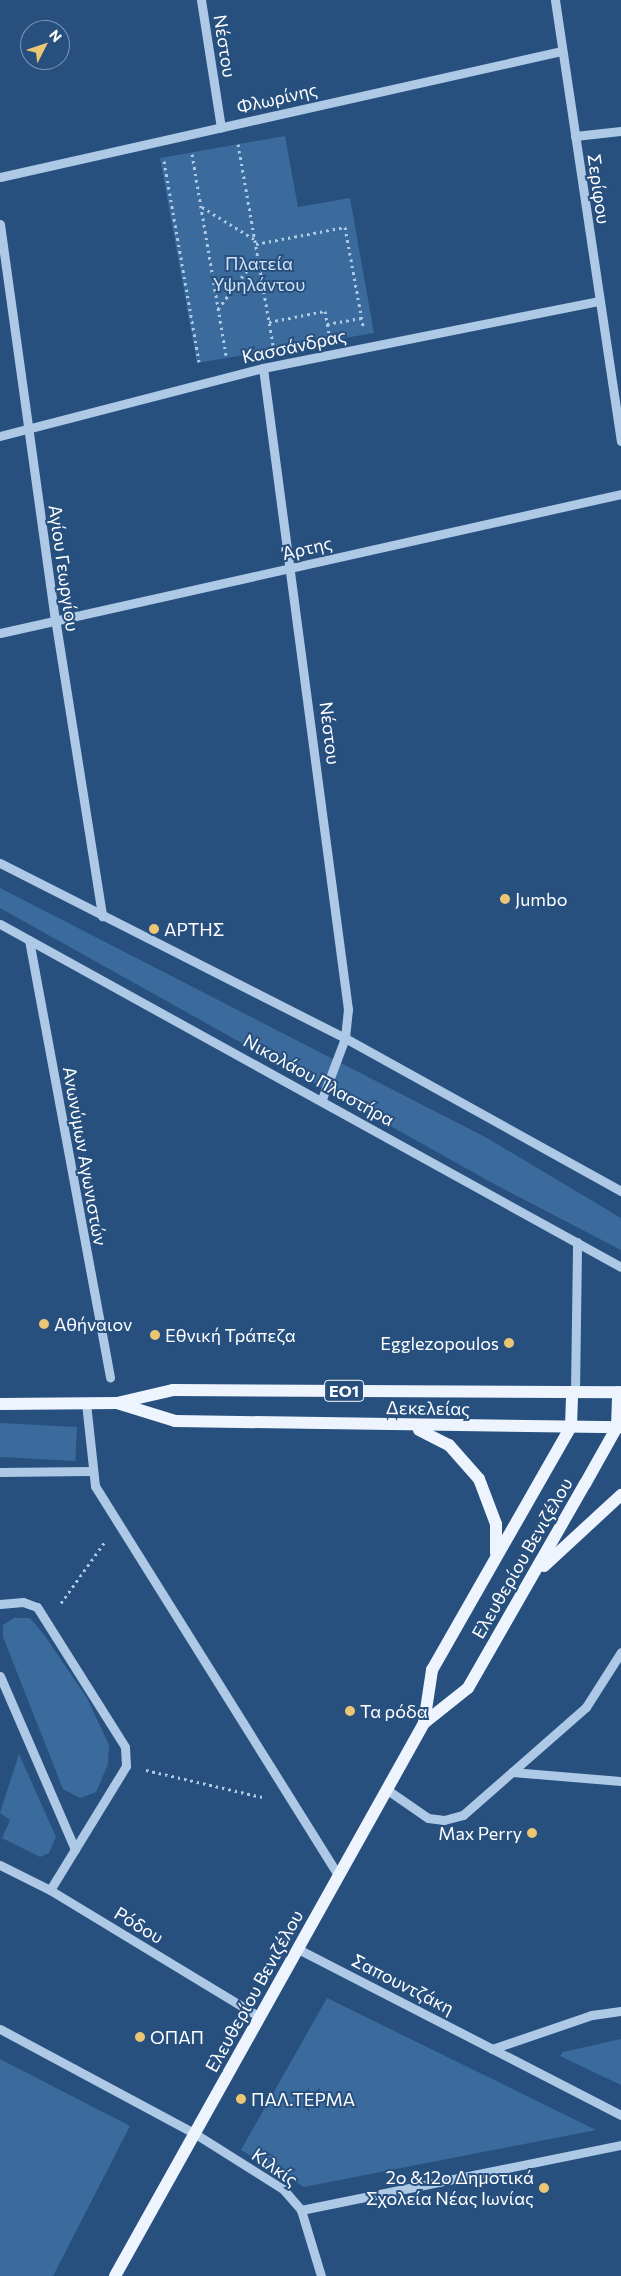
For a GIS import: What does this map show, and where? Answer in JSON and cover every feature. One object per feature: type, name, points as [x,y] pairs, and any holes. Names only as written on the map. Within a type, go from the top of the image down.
[{"type":"main road","name":"Δεκελείας","points":[[0,1404],[117,1402],[173,1390],[619,1392]]},
{"type":"main road","name":"Ελευθερίου Βενιζέλου","points":[[115,2276],[298,1949],[337,1874],[424,1723],[432,1670],[571,1426],[574,1392]]},
{"type":"main road","name":"Ελευθερίου Βενιζέλου","points":[[424,1723],[468,1688],[619,1427],[619,1392]]},
{"type":"main road","name":"Δεκελείας","points":[[117,1402],[175,1421],[404,1426],[619,1427]]},
{"type":"main road","points":[[404,1426],[449,1445],[479,1479],[496,1524],[494,1564]]},
{"type":"main road","points":[[527,1585],[566,1542],[621,1495]]},
{"type":"street","name":"Νέστου","points":[[201,0],[221,127]]},
{"type":"street","name":"Σερίφου","points":[[555,0],[621,441]]},
{"type":"street","name":"Φλωρίνης","points":[[0,177],[562,50]]},
{"type":"street","points":[[575,136],[621,131]]},
{"type":"street","name":"Αγίου Γεωργίου","points":[[0,224],[55,618],[102,916]]},
{"type":"street","name":"Κασσάνδρας","points":[[0,436],[263,368],[599,301]]},
{"type":"street","name":"Νέστου","points":[[263,368],[292,568],[348,1009],[345,1038],[322,1099]]},
{"type":"street","name":"Άρτης","points":[[0,633],[55,618],[292,568],[621,494]]},
{"type":"street","points":[[0,863],[345,1038],[621,1190]]},
{"type":"street","name":"Νικολάου Πλαστήρα","points":[[0,924],[322,1099],[621,1267]]},
{"type":"street","name":"Ανωνύμων Αγωνιστών","points":[[29,940],[110,1378]]},
{"type":"street","points":[[574,1392],[578,1242]]},
{"type":"street","points":[[86,1403],[90,1471],[118,1524],[337,1874]]},
{"type":"street","points":[[0,1472],[90,1471]]},
{"type":"street","points":[[0,1604],[23,1602],[37,1607],[113,1721],[126,1747],[126,1766],[50,1890]]},
{"type":"street","points":[[386,1789],[428,1818],[444,1820],[463,1815],[586,1707],[621,1652]]},
{"type":"street","points":[[0,1676],[75,1848]]},
{"type":"street","points":[[512,1772],[621,1781]]},
{"type":"street","name":"Ρόδου","points":[[0,1865],[50,1890],[260,2017]]},
{"type":"street","name":"Σαπουντζάκη","points":[[298,1949],[621,2115]]},
{"type":"street","points":[[492,2049],[592,2015],[621,2010]]},
{"type":"street","name":"Κιλκίς","points":[[0,2030],[194,2134],[283,2189],[301,2210],[321,2276]]},
{"type":"street","points":[[301,2210],[621,2145]]},
{"type":"path","points":[[235,124],[277,365]]},
{"type":"path","points":[[189,134],[229,377]]},
{"type":"path","points":[[160,141],[203,384]]},
{"type":"path","points":[[201,207],[255,241],[345,227],[366,347]]},
{"type":"path","points":[[218,310],[258,256]]},
{"type":"path","points":[[269,322],[325,311],[332,354]]},
{"type":"path","points":[[327,324],[361,318]]},
{"type":"path","points":[[47,1622],[118,1524]]},
{"type":"path","points":[[126,1766],[292,1803]]},
{"type":"green space","name":"Πλατεία Υψηλάντου","points":[[285,136],[298,207],[350,198],[374,333],[197,363],[160,158]]},
{"type":"green space","points":[[0,888],[487,1138],[621,1218],[621,1250],[496,1185],[0,908]]},
{"type":"green space","points":[[0,1423],[77,1427],[75,1461],[0,1457]]},
{"type":"green space","points":[[14,1618],[30,1618],[45,1636],[87,1698],[109,1745],[108,1764],[96,1792],[80,1798],[63,1789],[3,1637],[3,1625]]},
{"type":"green space","points":[[19,1754],[56,1837],[49,1853],[40,1857],[2,1838],[10,1820],[0,1813]]},
{"type":"green space","points":[[327,1998],[596,2130],[304,2187],[241,2150]]},
{"type":"green space","points":[[621,2039],[621,2085],[560,2056],[563,2052]]},
{"type":"green space","points":[[0,2059],[130,2126],[53,2276],[0,2276]]},
{"type":"place","name":"Jumbo","points":[[505,899]]},
{"type":"place","name":"ΑΡΤΗΣ","points":[[154,929]]},
{"type":"place","name":"Αθήναιον","points":[[44,1324]]},
{"type":"place","name":"Εθνική Τράπεζα","points":[[155,1335]]},
{"type":"place","name":"Egglezopoulos","points":[[509,1343]]},
{"type":"place","name":"Τα ρόδα","points":[[350,1711]]},
{"type":"place","name":"Max Perry","points":[[532,1833]]},
{"type":"place","name":"ΟΠΑΠ","points":[[140,2037]]},
{"type":"place","name":"ΠΑΛ.ΤΕΡΜΑ","points":[[241,2099]]},
{"type":"place","name":"2ο &12ο Δημοτικά Σχολεία Νέας Ιωνίας","points":[[544,2188]]}]
